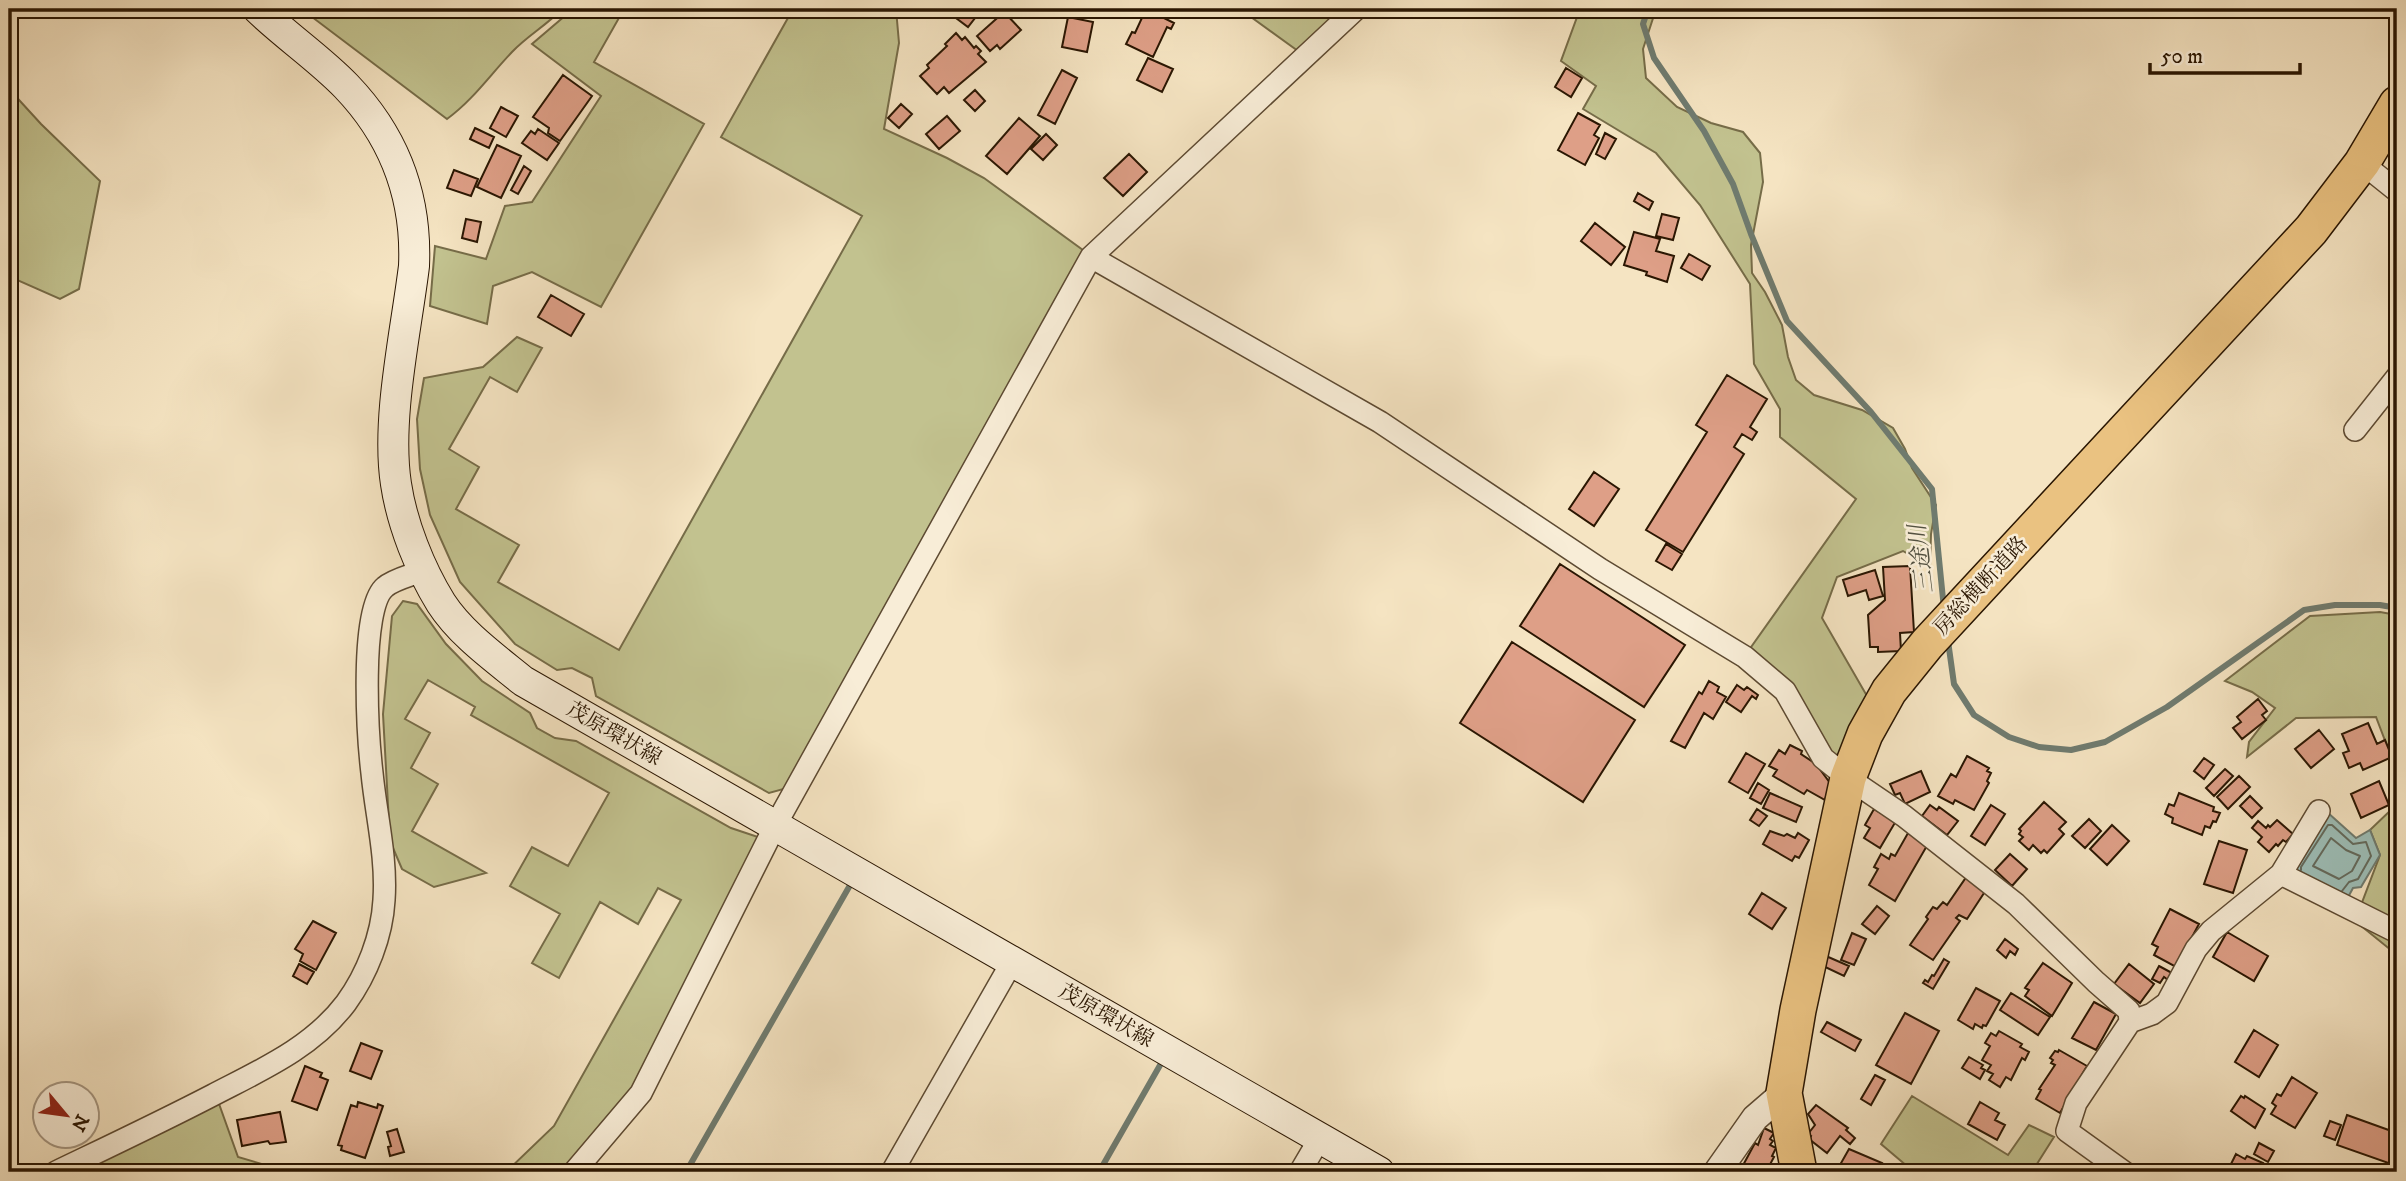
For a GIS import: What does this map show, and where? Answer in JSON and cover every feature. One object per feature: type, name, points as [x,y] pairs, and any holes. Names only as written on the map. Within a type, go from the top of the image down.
[{"type":"highway","name":"房総横断道路","points":[[1799,1172],[1784,1093],[1798,1010],[1848,778],[1864,734],[1889,691],[1927,644],[2311,230],[2362,163],[2397,104]]},
{"type":"main road","name":"茂原環状線","points":[[258,9],[345,85],[385,137],[403,175],[413,220],[414,266],[393,432],[396,484],[406,524],[424,570],[442,605],[485,651],[523,681],[1379,1172]]},
{"type":"street","points":[[575,1172],[641,1093],[775,826],[1091,257],[1356,9]]},
{"type":"street","points":[[2362,163],[2397,191]]},
{"type":"street","points":[[1091,257],[1380,422],[1600,569],[1745,657],[1785,691],[1823,758],[1904,816],[2016,905],[2129,1011],[2130,1022]]},
{"type":"street","points":[[2355,430],[2397,377]]},
{"type":"street","points":[[56,1172],[155,1125],[289,1055],[311,1040],[333,1017],[361,979],[379,933],[384,902],[384,873],[372,772],[368,681],[373,608],[384,587],[424,570]]},
{"type":"street","points":[[2124,1172],[2067,1131],[2076,1102],[2130,1022],[2152,1014],[2167,1003],[2196,948],[2211,931],[2281,874],[2319,811]]},
{"type":"street","points":[[2281,874],[2397,932]]},
{"type":"street","points":[[892,1172],[1012,962]]},
{"type":"street","points":[[1717,1172],[1755,1118],[1784,1093]]},
{"type":"street","points":[[1300,1172],[1320,1138]]},
{"type":"green space","points":[[315,9],[562,9],[518,46],[473,96],[447,119],[312,17]]},
{"type":"green space","points":[[573,9],[624,9],[594,62],[704,124],[601,307],[532,272],[493,286],[487,324],[430,306],[435,246],[486,259],[505,206],[532,202],[601,96],[532,44]]},
{"type":"green space","points":[[793,9],[896,9],[899,43],[884,129],[984,178],[1087,253],[791,787],[769,793],[596,696],[592,678],[572,668],[557,670],[515,644],[460,582],[430,515],[420,469],[417,419],[424,378],[483,367],[517,337],[542,348],[517,392],[490,377],[449,449],[479,467],[456,509],[519,545],[498,582],[619,650],[862,216],[721,137]]},
{"type":"green space","points":[[1240,9],[1347,9],[1298,51]]},
{"type":"green space","points":[[1580,9],[1656,9],[1643,49],[1646,78],[1677,107],[1711,123],[1743,132],[1760,153],[1763,182],[1751,245],[1752,273],[1782,325],[1796,380],[1814,395],[1862,410],[1893,428],[1912,468],[1936,505],[1931,534],[1930,567],[1903,551],[1837,577],[1822,618],[1867,696],[1834,764],[1749,650],[1856,499],[1780,437],[1780,409],[1754,364],[1750,284],[1700,205],[1656,153],[1583,109],[1596,86],[1561,61]]},
{"type":"green space","points":[[9,89],[100,181],[79,289],[60,299],[17,280],[9,273]]},
{"type":"green space","points":[[403,601],[417,604],[446,644],[482,681],[530,713],[537,728],[555,738],[576,741],[731,828],[764,839],[635,1093],[565,1172],[506,1172],[554,1126],[681,900],[658,888],[638,924],[600,902],[559,978],[532,963],[560,914],[510,886],[532,847],[568,866],[609,793],[471,715],[475,707],[428,680],[405,719],[430,733],[411,768],[438,784],[412,831],[486,873],[434,887],[402,869],[390,841],[383,714],[392,616]]},
{"type":"green space","points":[[2380,612],[2397,615],[2397,772],[2376,717],[2296,718],[2247,757],[2249,742],[2275,708],[2252,692],[2225,681],[2310,616]]},
{"type":"green space","points":[[2397,794],[2397,955],[2355,921],[2380,855],[2370,830],[2393,808]]},
{"type":"green space","points":[[1912,1096],[2008,1155],[2029,1125],[2054,1137],[2035,1167],[2028,1172],[1914,1172],[1881,1144]]},
{"type":"green space","points":[[218,1101],[238,1157],[289,1172],[77,1172]]},
{"type":"water","points":[[2327,812],[2356,838],[2370,830],[2380,855],[2361,887],[2353,888],[2346,901],[2292,868]]},
{"type":"building","points":[[944,9],[982,9],[968,27]]},
{"type":"building","points":[[1078,9],[1101,9],[1099,17],[1078,13]]},
{"type":"building","points":[[1146,9],[1174,23],[1171,29],[1167,27],[1153,57],[1126,44],[1132,32],[1135,33]]},
{"type":"building","points":[[1004,12],[1021,30],[1000,49],[997,45],[990,51],[977,36]]},
{"type":"building","points":[[1068,17],[1093,22],[1087,52],[1062,47]]},
{"type":"building","points":[[956,33],[962,40],[965,37],[974,48],[976,46],[981,51],[978,54],[986,62],[949,93],[944,87],[937,94],[920,76]]},
{"type":"building","points":[[1148,58],[1173,69],[1162,92],[1137,80]]},
{"type":"building","points":[[1566,68],[1582,78],[1571,97],[1555,87]]},
{"type":"building","points":[[1062,70],[1077,78],[1055,124],[1038,115]]},
{"type":"building","points":[[563,75],[592,96],[560,141],[548,133],[549,128],[533,117]]},
{"type":"building","points":[[975,90],[985,101],[975,111],[964,100]]},
{"type":"building","points":[[901,104],[912,114],[899,128],[888,118]]},
{"type":"building","points":[[501,107],[518,116],[506,137],[490,128]]},
{"type":"building","points":[[1578,113],[1600,125],[1594,135],[1599,138],[1585,165],[1558,150]]},
{"type":"building","points":[[947,116],[960,131],[939,149],[926,134]]},
{"type":"building","points":[[1019,118],[1040,136],[1007,174],[986,156]]},
{"type":"building","points":[[475,128],[494,137],[489,148],[470,139]]},
{"type":"building","points":[[538,129],[559,143],[547,160],[522,143],[531,131],[535,134]]},
{"type":"building","points":[[1605,133],[1616,139],[1605,159],[1596,154]]},
{"type":"building","points":[[1046,134],[1057,145],[1043,160],[1031,149]]},
{"type":"building","points":[[497,145],[521,156],[501,198],[477,187]]},
{"type":"building","points":[[1129,154],[1147,172],[1123,196],[1104,178]]},
{"type":"building","points":[[524,166],[531,171],[518,194],[511,190]]},
{"type":"building","points":[[454,170],[478,179],[471,196],[447,188]]},
{"type":"building","points":[[1638,193],[1653,202],[1649,210],[1634,201]]},
{"type":"building","points":[[1662,214],[1679,218],[1673,240],[1656,236]]},
{"type":"building","points":[[466,219],[481,222],[477,242],[462,238]]},
{"type":"building","points":[[1595,223],[1625,247],[1611,265],[1581,241]]},
{"type":"building","points":[[1634,232],[1660,239],[1656,251],[1674,256],[1667,282],[1624,265]]},
{"type":"building","points":[[1689,254],[1710,266],[1702,280],[1681,268]]},
{"type":"building","points":[[551,295],[584,314],[571,336],[538,317]]},
{"type":"building","points":[[1727,375],[1767,399],[1750,427],[1757,432],[1752,440],[1742,434],[1734,447],[1744,454],[1683,552],[1646,530],[1707,432],[1696,425]]},
{"type":"building","points":[[1594,472],[1619,489],[1594,526],[1569,509]]},
{"type":"building","points":[[1666,544],[1682,554],[1672,570],[1656,561]]},
{"type":"building","points":[[1560,564],[1685,645],[1644,707],[1520,626]]},
{"type":"building","points":[[1910,566],[1914,632],[1900,633],[1901,651],[1878,652],[1878,647],[1870,647],[1868,615],[1885,600],[1883,567]]},
{"type":"building","points":[[1875,570],[1883,596],[1869,600],[1866,590],[1848,596],[1843,580]]},
{"type":"building","points":[[1512,642],[1635,720],[1583,802],[1460,723]]},
{"type":"building","points":[[1709,681],[1719,687],[1717,692],[1726,697],[1713,719],[1704,713],[1685,748],[1671,741],[1699,692],[1702,694]]},
{"type":"building","points":[[1737,685],[1744,690],[1747,687],[1758,695],[1756,699],[1752,696],[1741,712],[1726,702]]},
{"type":"building","points":[[2258,699],[2267,711],[2262,715],[2266,720],[2242,739],[2233,728],[2241,722],[2237,717]]},
{"type":"building","points":[[2368,723],[2377,744],[2385,740],[2392,757],[2363,770],[2360,763],[2349,768],[2343,753],[2349,751],[2342,734]]},
{"type":"building","points":[[2319,730],[2334,749],[2311,768],[2295,749]]},
{"type":"building","points":[[1790,745],[1802,751],[1801,754],[1816,764],[1830,783],[1825,800],[1807,790],[1804,794],[1773,776],[1777,770],[1769,766],[1779,750],[1785,754]]},
{"type":"building","points":[[1746,753],[1765,764],[1748,793],[1729,782]]},
{"type":"building","points":[[1967,756],[1989,768],[1987,771],[1991,773],[1987,781],[1989,783],[1974,810],[1955,800],[1953,804],[1938,796],[1951,774],[1956,777]]},
{"type":"building","points":[[2204,758],[2214,765],[2204,779],[2194,771]]},
{"type":"building","points":[[2225,769],[2233,776],[2214,796],[2206,788]]},
{"type":"building","points":[[1921,771],[1930,792],[1905,804],[1900,793],[1895,795],[1890,784]]},
{"type":"building","points":[[2239,776],[2250,787],[2228,809],[2217,797]]},
{"type":"building","points":[[2379,781],[2389,805],[2361,818],[2351,794]]},
{"type":"building","points":[[1758,783],[1769,790],[1761,804],[1750,798]]},
{"type":"building","points":[[1770,793],[1802,807],[1796,822],[1763,808]]},
{"type":"building","points":[[2179,793],[2214,807],[2213,811],[2220,813],[2210,828],[2205,826],[2202,835],[2172,823],[2173,818],[2165,814],[2169,804],[2174,806]]},
{"type":"building","points":[[2250,796],[2262,808],[2252,818],[2240,806]]},
{"type":"building","points":[[2044,802],[2066,822],[2059,829],[2064,834],[2047,853],[2044,850],[2041,853],[2033,845],[2029,850],[2019,841],[2023,837],[2019,834],[2019,829]]},
{"type":"building","points":[[1930,805],[1937,810],[1939,807],[1958,821],[1947,835],[1922,816]]},
{"type":"building","points":[[1991,805],[2005,814],[1985,845],[1971,836]]},
{"type":"building","points":[[1757,809],[1767,816],[1759,826],[1750,820]]},
{"type":"building","points":[[1874,809],[1896,821],[1880,848],[1864,838],[1870,828],[1865,825]]},
{"type":"building","points":[[2089,819],[2101,831],[2085,848],[2072,836]]},
{"type":"building","points":[[2277,820],[2293,834],[2286,842],[2283,840],[2278,846],[2276,844],[2269,852],[2258,842],[2262,837],[2252,828],[2258,821],[2266,828]]},
{"type":"building","points":[[2112,825],[2129,841],[2107,865],[2090,849]]},
{"type":"building","points":[[1770,831],[1795,838],[1798,833],[1809,840],[1799,858],[1795,856],[1792,861],[1763,844]]},
{"type":"building","points":[[1908,833],[1928,844],[1895,901],[1869,885],[1878,869],[1874,867],[1881,854],[1889,859],[1891,854],[1895,856]]},
{"type":"building","points":[[2219,841],[2247,850],[2233,893],[2204,884]]},
{"type":"building","points":[[2010,854],[2027,869],[2012,886],[1995,870]]},
{"type":"building","points":[[1967,876],[1986,890],[1967,919],[1959,915],[1956,918],[1960,921],[1933,960],[1910,945],[1933,907],[1937,909],[1943,902],[1947,905]]},
{"type":"building","points":[[1762,893],[1786,908],[1772,929],[1749,914]]},
{"type":"building","points":[[1877,906],[1889,916],[1875,934],[1862,924]]},
{"type":"building","points":[[2170,909],[2199,924],[2176,967],[2154,955],[2158,947],[2152,944]]},
{"type":"building","points":[[313,921],[336,933],[316,970],[300,961],[303,954],[295,949]]},
{"type":"building","points":[[2227,932],[2268,956],[2254,981],[2213,957]]},
{"type":"building","points":[[1852,933],[1866,939],[1854,965],[1841,960]]},
{"type":"building","points":[[2005,939],[2018,949],[2015,955],[2010,951],[2006,958],[1997,950]]},
{"type":"building","points":[[1826,956],[1849,966],[1844,976],[1821,965]]},
{"type":"building","points":[[1944,959],[1949,962],[1933,989],[1923,983],[1934,976]]},
{"type":"building","points":[[2043,963],[2072,983],[2052,1016],[2025,996],[2029,990],[2025,988]]},
{"type":"building","points":[[299,964],[314,972],[307,984],[293,976]]},
{"type":"building","points":[[2129,964],[2154,984],[2140,1003],[2114,984]]},
{"type":"building","points":[[2159,966],[2172,973],[2168,980],[2164,977],[2160,983],[2152,979]]},
{"type":"building","points":[[1976,988],[2000,1001],[1986,1026],[1983,1025],[1982,1028],[1975,1024],[1973,1029],[1958,1020]]},
{"type":"building","points":[[2011,993],[2050,1017],[2038,1035],[2000,1010]]},
{"type":"building","points":[[2094,1002],[2116,1014],[2096,1050],[2072,1038]]},
{"type":"building","points":[[1905,1013],[1939,1031],[1911,1084],[1876,1065]]},
{"type":"building","points":[[1827,1022],[1861,1040],[1855,1051],[1821,1032]]},
{"type":"building","points":[[2254,1030],[2278,1045],[2259,1077],[2235,1062]]},
{"type":"building","points":[[1999,1031],[2022,1044],[2020,1047],[2029,1052],[2025,1060],[2022,1058],[2011,1080],[2006,1077],[2000,1087],[1989,1080],[1993,1074],[1987,1071],[1991,1065],[1982,1060],[1990,1046],[1985,1043],[1991,1033],[1996,1036]]},
{"type":"building","points":[[361,1043],[382,1051],[371,1079],[350,1071]]},
{"type":"building","points":[[2059,1050],[2087,1066],[2060,1113],[2036,1099],[2041,1090],[2039,1089],[2055,1065],[2050,1058]]},
{"type":"building","points":[[1969,1057],[1983,1065],[1981,1068],[1985,1070],[1980,1079],[1962,1068]]},
{"type":"building","points":[[305,1066],[322,1073],[320,1077],[328,1080],[317,1110],[292,1101]]},
{"type":"building","points":[[1875,1075],[1885,1080],[1871,1105],[1861,1099]]},
{"type":"building","points":[[2292,1077],[2317,1093],[2295,1128],[2271,1114],[2276,1106],[2272,1103],[2277,1094],[2281,1096]]},
{"type":"building","points":[[2241,1096],[2265,1109],[2255,1128],[2231,1111]]},
{"type":"building","points":[[358,1102],[377,1108],[378,1104],[383,1106],[365,1158],[341,1150],[342,1146],[338,1145],[351,1105],[357,1107]]},
{"type":"building","points":[[1980,1102],[1999,1113],[1995,1120],[2005,1125],[1997,1140],[1968,1124]]},
{"type":"building","points":[[1816,1105],[1848,1128],[1846,1130],[1855,1138],[1850,1144],[1840,1136],[1827,1153],[1809,1139],[1811,1136],[1808,1134],[1815,1125],[1808,1114]]},
{"type":"building","points":[[280,1112],[286,1142],[270,1144],[268,1141],[242,1146],[237,1120]]},
{"type":"building","points":[[2347,1115],[2397,1133],[2394,1165],[2337,1145]]},
{"type":"building","points":[[2330,1121],[2341,1125],[2335,1140],[2324,1136]]},
{"type":"building","points":[[1764,1128],[1774,1133],[1770,1145],[1776,1148],[1766,1172],[1748,1172],[1741,1169],[1755,1143],[1758,1145]]},
{"type":"building","points":[[397,1129],[404,1152],[390,1156],[388,1147],[391,1146],[387,1132]]},
{"type":"building","points":[[2259,1143],[2274,1151],[2268,1162],[2254,1154]]},
{"type":"building","points":[[1849,1149],[1882,1163],[1877,1172],[1836,1172]]},
{"type":"building","points":[[2236,1154],[2263,1163],[2258,1172],[2232,1172],[2229,1168]]},
{"type":"waterway","name":"三途川","points":[[1648,9],[1643,24],[1654,58],[1704,131],[1733,184],[1787,321],[1871,412],[1932,489],[1944,609]]},
{"type":"waterway","name":"三途川","points":[[1948,641],[1954,684],[1974,715],[2009,737],[2039,747],[2071,750],[2105,742],[2167,707],[2304,610],[2335,605],[2380,605],[2397,608]]},
{"type":"waterway","points":[[686,1172],[853,880]]},
{"type":"waterway","points":[[1099,1172],[1163,1060]]}]
